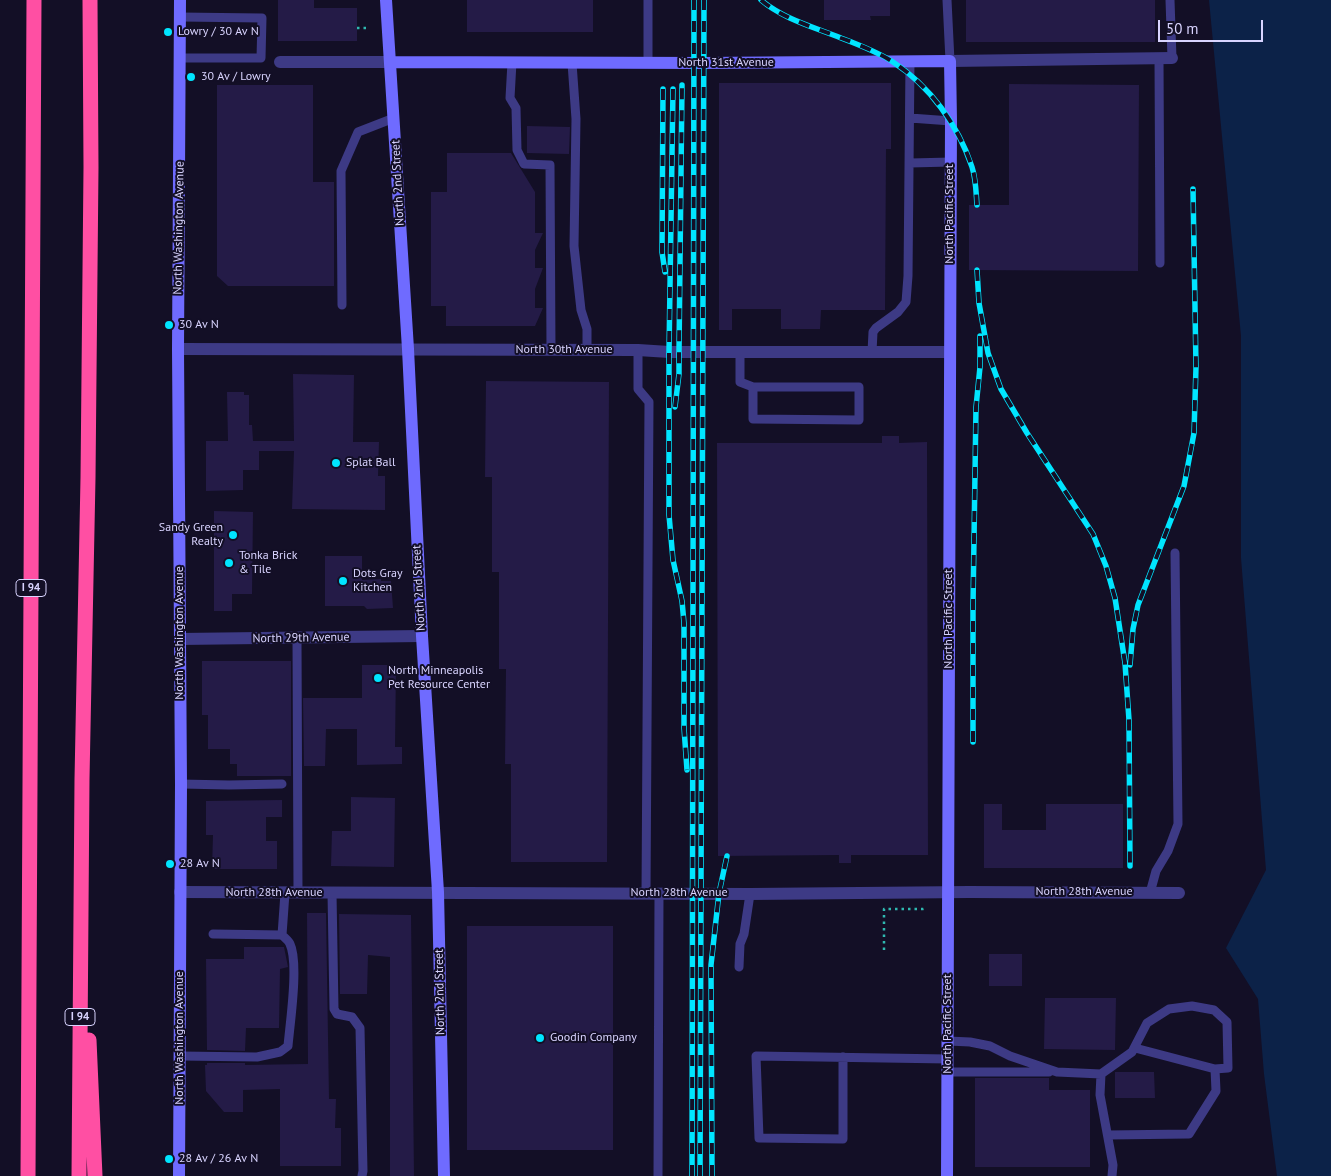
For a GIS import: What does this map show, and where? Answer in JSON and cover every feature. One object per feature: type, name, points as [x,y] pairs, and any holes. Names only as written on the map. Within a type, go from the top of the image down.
[{"type":"highway","name":"I 94","points":[[28,1176],[34,0]]},
{"type":"highway","name":"I 94","points":[[78,1176],[91,167],[90,0]]},
{"type":"highway","points":[[81,858],[95,1176]]},
{"type":"street","name":"North Washington Avenue","points":[[179,1176],[181,784],[178,349],[180,0]]},
{"type":"street","name":"North 2nd Street","points":[[386,0],[408,349],[422,636],[438,892],[444,1176]]},
{"type":"street","name":"North 31st Avenue","points":[[280,62],[648,63],[1172,58]]},
{"type":"street","name":"North Pacific Street","points":[[947,1176],[950,61]]},
{"type":"street","name":"North 30th Avenue","points":[[178,349],[950,352]]},
{"type":"street","name":"North 29th Avenue","points":[[180,639],[422,636]]},
{"type":"street","name":"North 28th Avenue","points":[[180,892],[1179,893]]},
{"type":"lane","points":[[648,0],[648,63]]},
{"type":"lane","points":[[948,0],[950,61]]},
{"type":"lane","points":[[1170,0],[1172,58]]},
{"type":"lane","points":[[180,17],[262,18],[261,58],[181,58]]},
{"type":"lane","points":[[1159,59],[1160,263]]},
{"type":"lane","points":[[872,352],[873,332],[898,312],[906,302],[910,163],[910,61]]},
{"type":"lane","points":[[512,62],[510,98],[516,108],[517,150],[524,164],[550,165],[551,350]]},
{"type":"lane","points":[[572,62],[576,119],[574,246],[581,310],[587,328],[587,350]]},
{"type":"lane","points":[[342,305],[341,171],[358,132],[394,118]]},
{"type":"lane","points":[[910,118],[951,121]]},
{"type":"lane","points":[[910,163],[951,162]]},
{"type":"lane","points":[[638,350],[638,389],[649,402],[653,893],[658,1176]]},
{"type":"lane","points":[[740,351],[740,382],[753,388],[859,387],[859,420],[753,419],[753,388]]},
{"type":"lane","points":[[1150,892],[1156,871],[1168,851],[1178,824],[1175,553]]},
{"type":"lane","points":[[297,638],[298,893]]},
{"type":"lane","points":[[181,784],[282,784]]},
{"type":"lane","points":[[180,1056],[257,1057],[280,1052],[288,1046],[294,980],[290,944],[282,935],[284,893]]},
{"type":"lane","points":[[332,893],[334,1009],[337,1014],[352,1017],[360,1028],[362,1176]]},
{"type":"lane","points":[[740,967],[740,944],[744,934],[750,894]]},
{"type":"lane","points":[[212,934],[282,935]]},
{"type":"lane","points":[[948,1072],[1100,1074],[1132,1052],[1147,1023],[1169,1009],[1192,1006],[1214,1010],[1227,1022],[1228,1068],[1215,1069],[1135,1048]]},
{"type":"lane","points":[[948,1041],[970,1042],[990,1046],[1010,1056],[1057,1072]]},
{"type":"lane","points":[[843,1057],[843,1139],[759,1138],[756,1056],[843,1057],[948,1059]]},
{"type":"lane","points":[[1108,1134],[1189,1134],[1216,1092],[1215,1069]]},
{"type":"lane","points":[[1100,1074],[1100,1095],[1113,1165],[1112,1176]]},
{"type":"path","points":[[357,28],[368,28]]},
{"type":"path","points":[[884,950],[884,909],[926,908]]},
{"type":"water","points":[[1209,0],[1331,0],[1331,1176],[1277,1176],[1264,1074],[1258,999],[1226,948],[1266,870],[1241,558],[1241,336]]},
{"type":"building","points":[[278,0],[314,0],[314,8],[357,8],[357,41],[278,41]]},
{"type":"building","points":[[467,0],[593,0],[593,32],[467,32]]},
{"type":"building","points":[[824,0],[890,0],[890,16],[870,16],[871,20],[824,20]]},
{"type":"building","points":[[966,0],[1155,0],[1155,42],[966,42]]},
{"type":"building","points":[[719,83],[891,83],[891,149],[886,149],[885,310],[821,310],[820,329],[781,329],[781,309],[732,309],[732,330],[719,330]]},
{"type":"building","points":[[1009,84],[1139,85],[1138,271],[969,270],[969,205],[1009,205]]},
{"type":"building","points":[[217,85],[313,85],[313,182],[334,182],[334,286],[228,286],[217,276]]},
{"type":"building","points":[[527,126],[570,127],[569,154],[527,153]]},
{"type":"building","points":[[447,153],[511,153],[535,192],[535,233],[543,233],[535,250],[535,268],[543,268],[535,289],[535,308],[543,308],[535,326],[446,326],[446,306],[431,306],[431,192],[447,192]]},
{"type":"building","points":[[293,374],[354,375],[353,442],[379,442],[378,476],[385,476],[385,510],[292,509],[294,451],[259,451],[259,470],[243,470],[243,490],[206,491],[206,441],[228,441],[227,392],[244,392],[244,395],[249,395],[249,425],[252,425],[253,441],[294,441]]},
{"type":"building","points":[[486,381],[609,382],[607,862],[511,862],[511,764],[505,764],[506,669],[499,669],[499,572],[492,572],[492,477],[485,477]]},
{"type":"building","points":[[882,436],[899,436],[899,443],[927,442],[928,855],[851,855],[851,863],[839,863],[839,855],[718,856],[717,443],[882,443]]},
{"type":"building","points":[[214,511],[253,512],[252,594],[232,594],[232,611],[214,611]]},
{"type":"building","name":"Dots Gray Kitchen","points":[[325,556],[362,556],[362,580],[381,579],[381,581],[391,581],[393,608],[367,609],[364,606],[325,606]]},
{"type":"building","points":[[202,661],[291,661],[291,776],[237,776],[237,764],[230,764],[230,749],[208,749],[208,715],[202,715]]},
{"type":"building","points":[[362,665],[396,665],[395,747],[402,747],[402,764],[357,765],[357,729],[326,729],[325,766],[304,766],[303,698],[362,698]]},
{"type":"building","points":[[351,797],[395,798],[394,867],[331,866],[332,831],[351,831]]},
{"type":"building","points":[[282,800],[282,817],[266,817],[266,841],[277,841],[277,869],[212,869],[213,835],[206,835],[206,801]]},
{"type":"building","points":[[984,804],[1002,804],[1002,830],[1046,830],[1046,804],[1123,804],[1123,868],[984,868]]},
{"type":"building","points":[[307,913],[326,913],[329,1099],[336,1099],[335,1128],[341,1128],[341,1166],[280,1166],[280,1089],[243,1090],[243,1112],[224,1112],[206,1091],[205,1065],[207,1063],[245,1063],[245,1065],[308,1064]]},
{"type":"building","points":[[339,914],[411,915],[414,1176],[390,1176],[390,957],[368,955],[367,994],[340,994]]},
{"type":"building","name":"Goodin Company","points":[[467,926],[613,926],[613,1150],[467,1150]]},
{"type":"building","points":[[244,947],[284,947],[288,967],[280,969],[279,1028],[246,1028],[245,1051],[207,1050],[206,959],[244,959]]},
{"type":"building","points":[[989,954],[1022,954],[1022,986],[989,986]]},
{"type":"building","points":[[1045,998],[1116,998],[1115,1050],[1044,1049]]},
{"type":"building","points":[[1115,1072],[1154,1072],[1155,1098],[1115,1098]]},
{"type":"building","points":[[975,1078],[1049,1078],[1049,1090],[1090,1090],[1090,1167],[975,1167]]},
{"type":"railway","points":[[692,1176],[694,0]]},
{"type":"railway","points":[[700,1176],[704,0]]},
{"type":"railway","points":[[761,0],[789,17],[881,55],[919,83],[941,108],[959,136],[973,172],[977,205]]},
{"type":"railway","points":[[675,407],[679,374],[682,85]]},
{"type":"railway","points":[[663,89],[662,252],[665,272]]},
{"type":"railway","points":[[673,89],[669,352],[669,515],[673,560],[682,601],[684,623],[684,728],[687,770]]},
{"type":"railway","points":[[1130,665],[1133,629],[1138,605],[1184,486],[1194,433],[1196,367],[1193,189]]},
{"type":"railway","points":[[977,270],[979,303],[988,353],[1001,389],[1027,433],[1093,534],[1106,566],[1115,598],[1125,663],[1129,720],[1130,866]]},
{"type":"railway","points":[[973,742],[976,407],[980,367],[980,336]]},
{"type":"railway","points":[[712,1176],[711,965],[719,893],[727,856]]},
{"type":"place","name":"Lowry / 30 Av N","points":[[168,32]]},
{"type":"place","name":"30 Av / Lowry","points":[[191,77]]},
{"type":"place","name":"30 Av N","points":[[169,325]]},
{"type":"place","name":"Splat Ball","points":[[336,463]]},
{"type":"place","name":"Sandy Green Realty","points":[[233,535]]},
{"type":"place","name":"Tonka Brick & Tile","points":[[229,563]]},
{"type":"place","name":"Dots Gray Kitchen","points":[[343,581]]},
{"type":"place","name":"North Minneapolis Pet Resource Center","points":[[378,678]]},
{"type":"place","name":"28 Av N","points":[[170,864]]},
{"type":"place","name":"Goodin Company","points":[[540,1038]]},
{"type":"place","name":"28 Av / 26 Av N","points":[[169,1159]]}]
